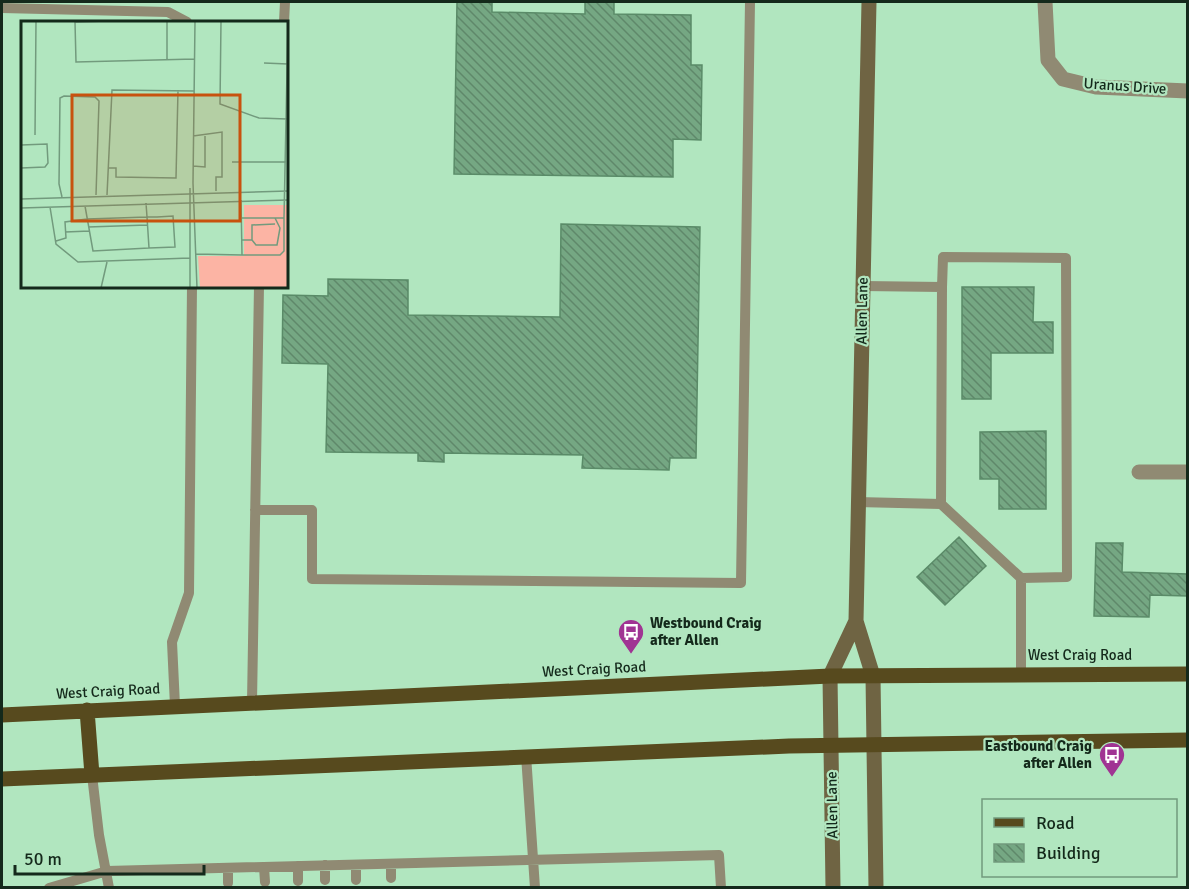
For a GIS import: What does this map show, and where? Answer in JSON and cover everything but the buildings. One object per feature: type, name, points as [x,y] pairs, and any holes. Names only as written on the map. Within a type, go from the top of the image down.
[{"type":"main road","name":"Allen Lane","points":[[869,2],[856,621],[873,675],[876,888]]},
{"type":"main road","name":"Allen Lane","points":[[833,888],[830,676],[856,621]]},
{"type":"main road","name":"West Craig Road","points":[[2,714],[830,676],[1188,674]]},
{"type":"main road","points":[[87,710],[92,775]]},
{"type":"main road","points":[[2,779],[526,755],[830,744],[1188,740]]},
{"type":"street","name":"Uranus Drive","points":[[1045,2],[1048,60],[1063,80],[1096,87],[1188,92]]},
{"type":"street","points":[[1139,472],[1188,472]]},
{"type":"lane","points":[[284,21],[285,2]]},
{"type":"lane","points":[[255,510],[312,510],[312,579],[741,583],[750,2]]},
{"type":"lane","points":[[2,8],[168,12],[185,21]]},
{"type":"lane","points":[[858,502],[941,504],[1021,578],[1067,578],[1066,258],[943,257],[941,504]]},
{"type":"lane","points":[[863,286],[942,286]]},
{"type":"lane","points":[[175,706],[172,642],[189,593],[192,288]]},
{"type":"lane","points":[[252,702],[259,288]]},
{"type":"lane","points":[[1021,578],[1021,674]]},
{"type":"lane","points":[[526,755],[535,888]]},
{"type":"lane","points":[[92,775],[99,835],[109,888]]},
{"type":"lane","points":[[49,888],[107,871],[719,855],[721,888]]},
{"type":"lane","points":[[391,864],[391,878]]},
{"type":"lane","points":[[325,865],[325,880]]},
{"type":"lane","points":[[356,865],[356,880]]},
{"type":"lane","points":[[298,866],[298,881]]},
{"type":"lane","points":[[264,867],[265,882]]},
{"type":"lane","points":[[228,868],[228,883]]},
{"type":"place","name":"Westbound Craig after Allen","points":[[631,655]]},
{"type":"place","name":"Eastbound Craig after Allen","points":[[1112,778]]}]
